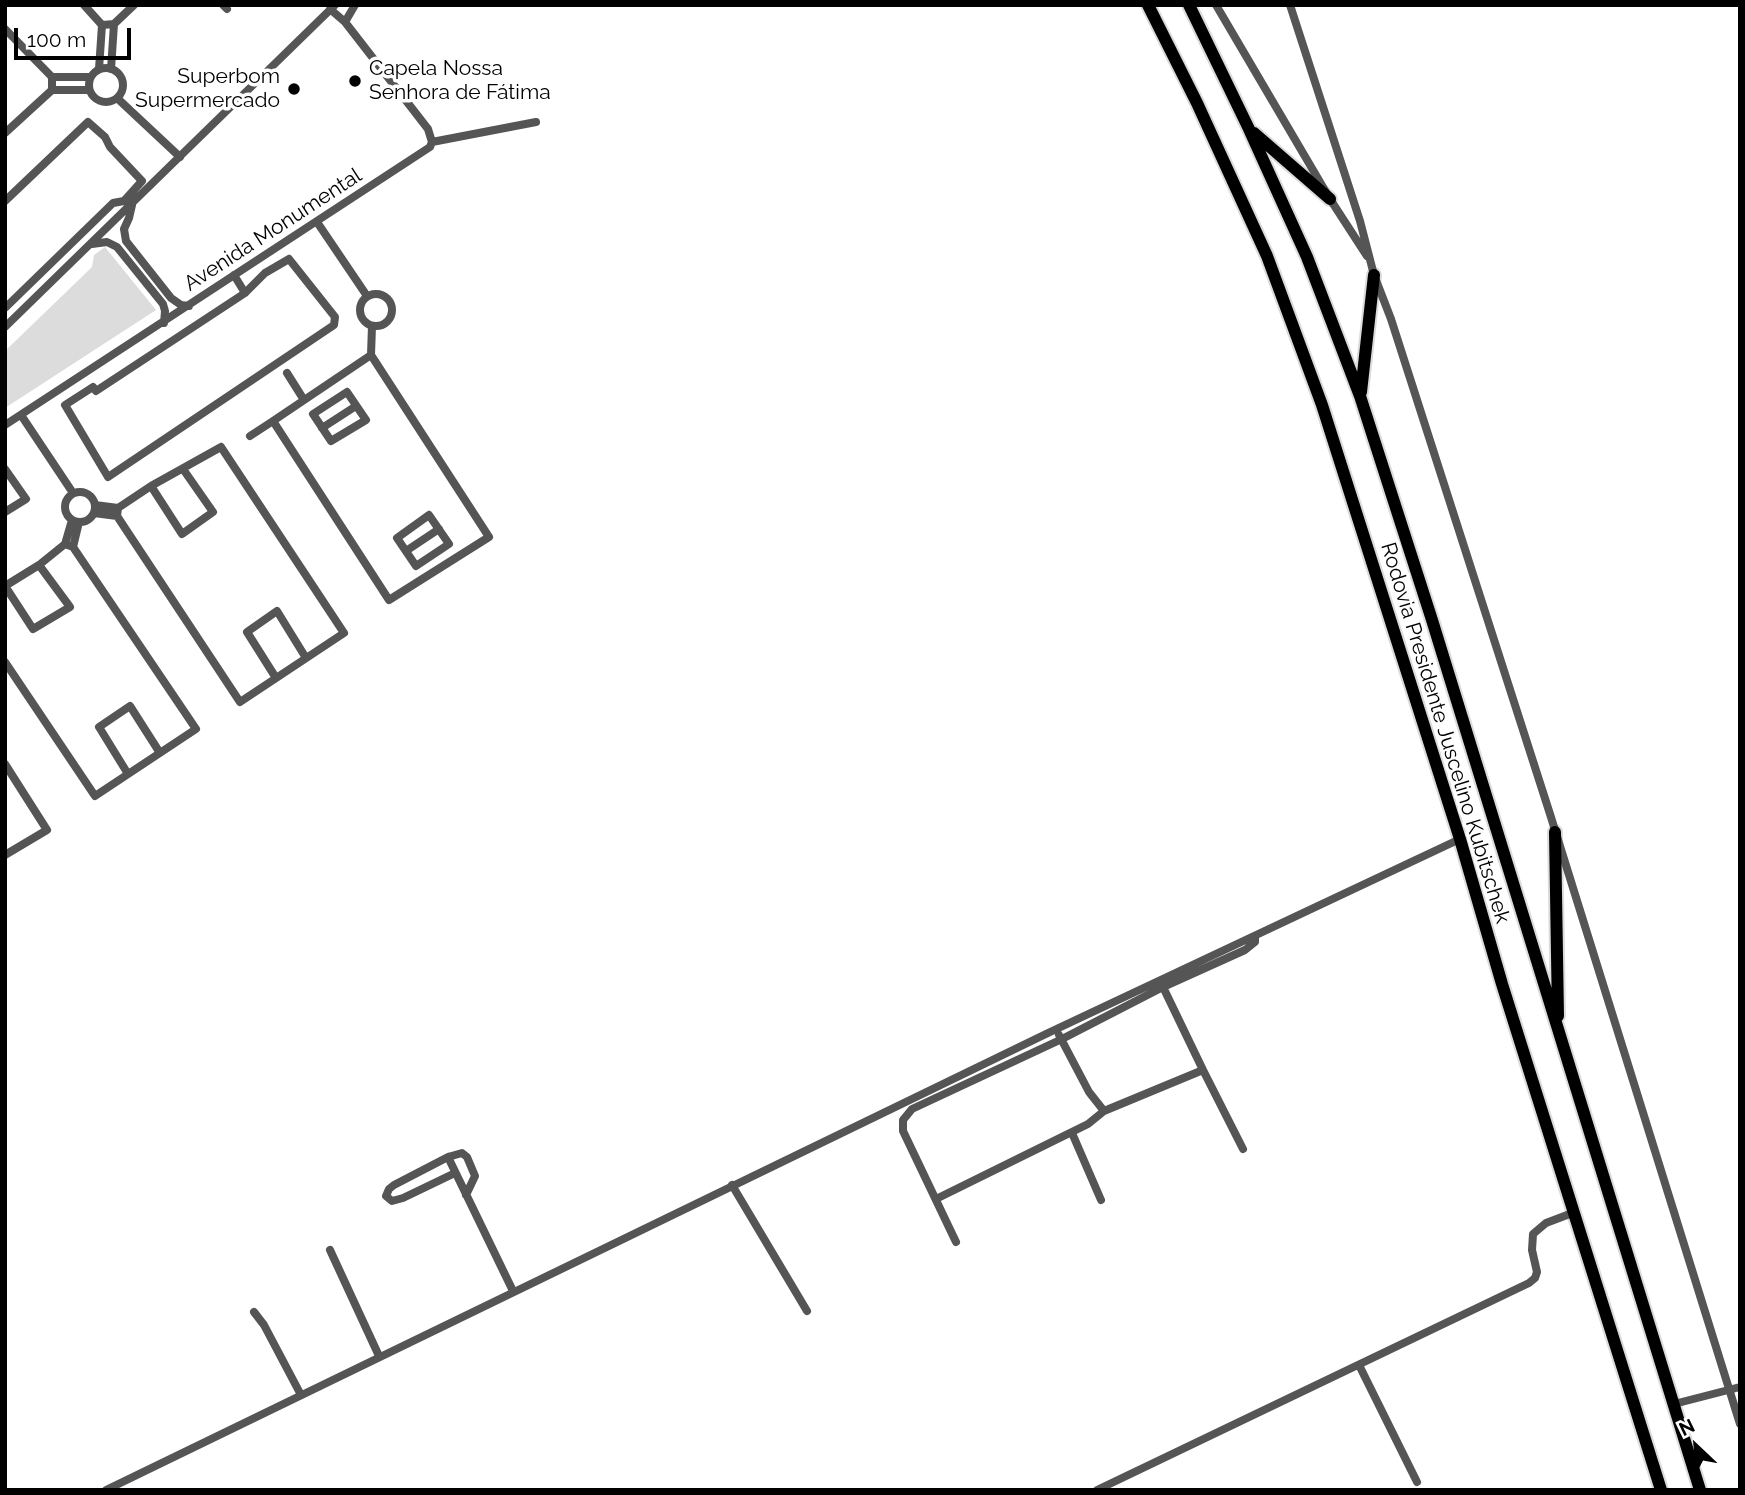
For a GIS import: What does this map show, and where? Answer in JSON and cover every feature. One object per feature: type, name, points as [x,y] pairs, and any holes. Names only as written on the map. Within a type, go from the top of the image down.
[{"type":"highway","name":"Rodovia Presidente Juscelino Kubitschek","points":[[1147,5],[1197,103],[1271,268],[1322,405],[1460,839],[1502,984],[1661,1490]]},
{"type":"highway","name":"Rodovia Presidente Juscelino Kubitschek","points":[[1189,5],[1250,129],[1307,257],[1360,396],[1700,1490]]},
{"type":"highway","points":[[1250,129],[1330,199]]},
{"type":"highway","points":[[1360,396],[1374,275]]},
{"type":"highway","points":[[1555,832],[1558,1030]]},
{"type":"street","points":[[83,5],[102,25],[99,69]]},
{"type":"street","points":[[102,25],[114,24],[134,5]]},
{"type":"street","points":[[345,22],[355,5]]},
{"type":"street","points":[[1216,5],[1330,199],[1370,261]]},
{"type":"street","points":[[1290,5],[1360,221],[1374,275],[1391,319],[1555,832],[1740,1424]]},
{"type":"street","points":[[5,327],[333,7],[428,129],[432,142],[536,122]]},
{"type":"street","points":[[111,68],[114,24]]},
{"type":"street","points":[[5,29],[52,77],[52,90]]},
{"type":"street","points":[[52,77],[90,77],[99,69],[111,68],[117,72],[123,85],[117,97],[110,102],[101,102],[93,97],[89,90],[90,77]]},
{"type":"street","points":[[5,133],[52,90],[89,90]]},
{"type":"street","points":[[117,97],[180,157]]},
{"type":"street","points":[[5,201],[88,122],[105,137],[110,147],[141,179],[141,183],[127,198],[122,202],[113,202],[5,308]]},
{"type":"street","name":"Avenida Monumental","points":[[5,425],[425,151],[432,142]]},
{"type":"street","points":[[132,205],[124,229],[126,241],[171,298],[181,305],[190,306]]},
{"type":"street","points":[[317,222],[367,296]]},
{"type":"street","points":[[92,244],[107,242],[117,247],[163,304],[164,323]]},
{"type":"street","points":[[292,259],[335,317],[334,326],[108,477],[65,405],[93,387],[96,391],[245,292],[265,273],[292,259]]},
{"type":"street","points":[[46,268],[56,278]]},
{"type":"street","points":[[234,275],[245,292]]},
{"type":"street","points":[[36,278],[46,288]]},
{"type":"street","points":[[374,293],[389,299],[392,315],[381,326],[366,323],[360,313],[362,300],[367,296],[374,293]]},
{"type":"street","points":[[273,421],[389,600],[489,537],[371,355],[372,326]]},
{"type":"street","points":[[250,436],[371,355]]},
{"type":"street","points":[[287,373],[304,400]]},
{"type":"street","points":[[321,389],[330,402]]},
{"type":"street","points":[[347,392],[356,406],[366,420],[331,441],[313,414],[347,392]]},
{"type":"street","points":[[323,428],[356,406]]},
{"type":"street","points":[[21,415],[73,493]]},
{"type":"street","points":[[95,509],[118,512],[151,486],[221,447],[344,633],[240,702],[118,512]]},
{"type":"street","points":[[5,469],[26,499],[5,512]]},
{"type":"street","points":[[151,486],[182,534],[213,512],[183,469]]},
{"type":"street","points":[[85,492],[91,496],[95,509],[84,522],[76,521],[64,510],[65,501],[73,493],[85,492]]},
{"type":"street","points":[[429,515],[439,529],[449,544],[415,566],[397,538],[429,515]]},
{"type":"street","points":[[39,565],[70,607],[33,629],[5,586],[69,545],[76,521]]},
{"type":"street","points":[[406,551],[439,529]]},
{"type":"street","points":[[5,662],[95,796],[196,729],[69,545]]},
{"type":"street","points":[[431,556],[439,568]]},
{"type":"street","points":[[276,678],[247,632],[277,611],[306,658]]},
{"type":"street","points":[[128,774],[99,727],[130,706],[160,752]]},
{"type":"street","points":[[5,764],[47,830],[5,855]]},
{"type":"street","points":[[106,1490],[1056,1029],[1460,839]]},
{"type":"street","points":[[956,1242],[903,1131],[905,1114],[1163,987],[1245,950],[1252,946],[1255,936]]},
{"type":"street","points":[[1163,987],[1242,1150]]},
{"type":"street","points":[[1056,1029],[1088,1091],[1104,1111]]},
{"type":"street","points":[[936,1199],[1072,1133],[1095,1120],[1104,1111],[1203,1070]]},
{"type":"street","points":[[1072,1133],[1101,1200]]},
{"type":"street","points":[[455,1173],[396,1200],[391,1201],[386,1196],[388,1189],[394,1185],[448,1157],[462,1153],[467,1157],[475,1176],[466,1195]]},
{"type":"street","points":[[448,1157],[513,1291]]},
{"type":"street","points":[[732,1185],[807,1311]]},
{"type":"street","points":[[1097,1490],[1529,1283],[1537,1272],[1532,1250],[1533,1234],[1546,1223],[1575,1212]]},
{"type":"street","points":[[330,1250],[379,1356]]},
{"type":"street","points":[[254,1312],[264,1325],[301,1395]]},
{"type":"street","points":[[1359,1365],[1418,1482]]},
{"type":"street","points":[[1674,1404],[1740,1387]]},
{"type":"shaded area","points":[[105,247],[156,310],[5,408],[5,351],[92,267],[94,255]]},
{"type":"place","name":"Capela Nossa Senhora de Fátima","points":[[355,81]]},
{"type":"place","name":"Superbom Supermercado","points":[[294,89]]}]
